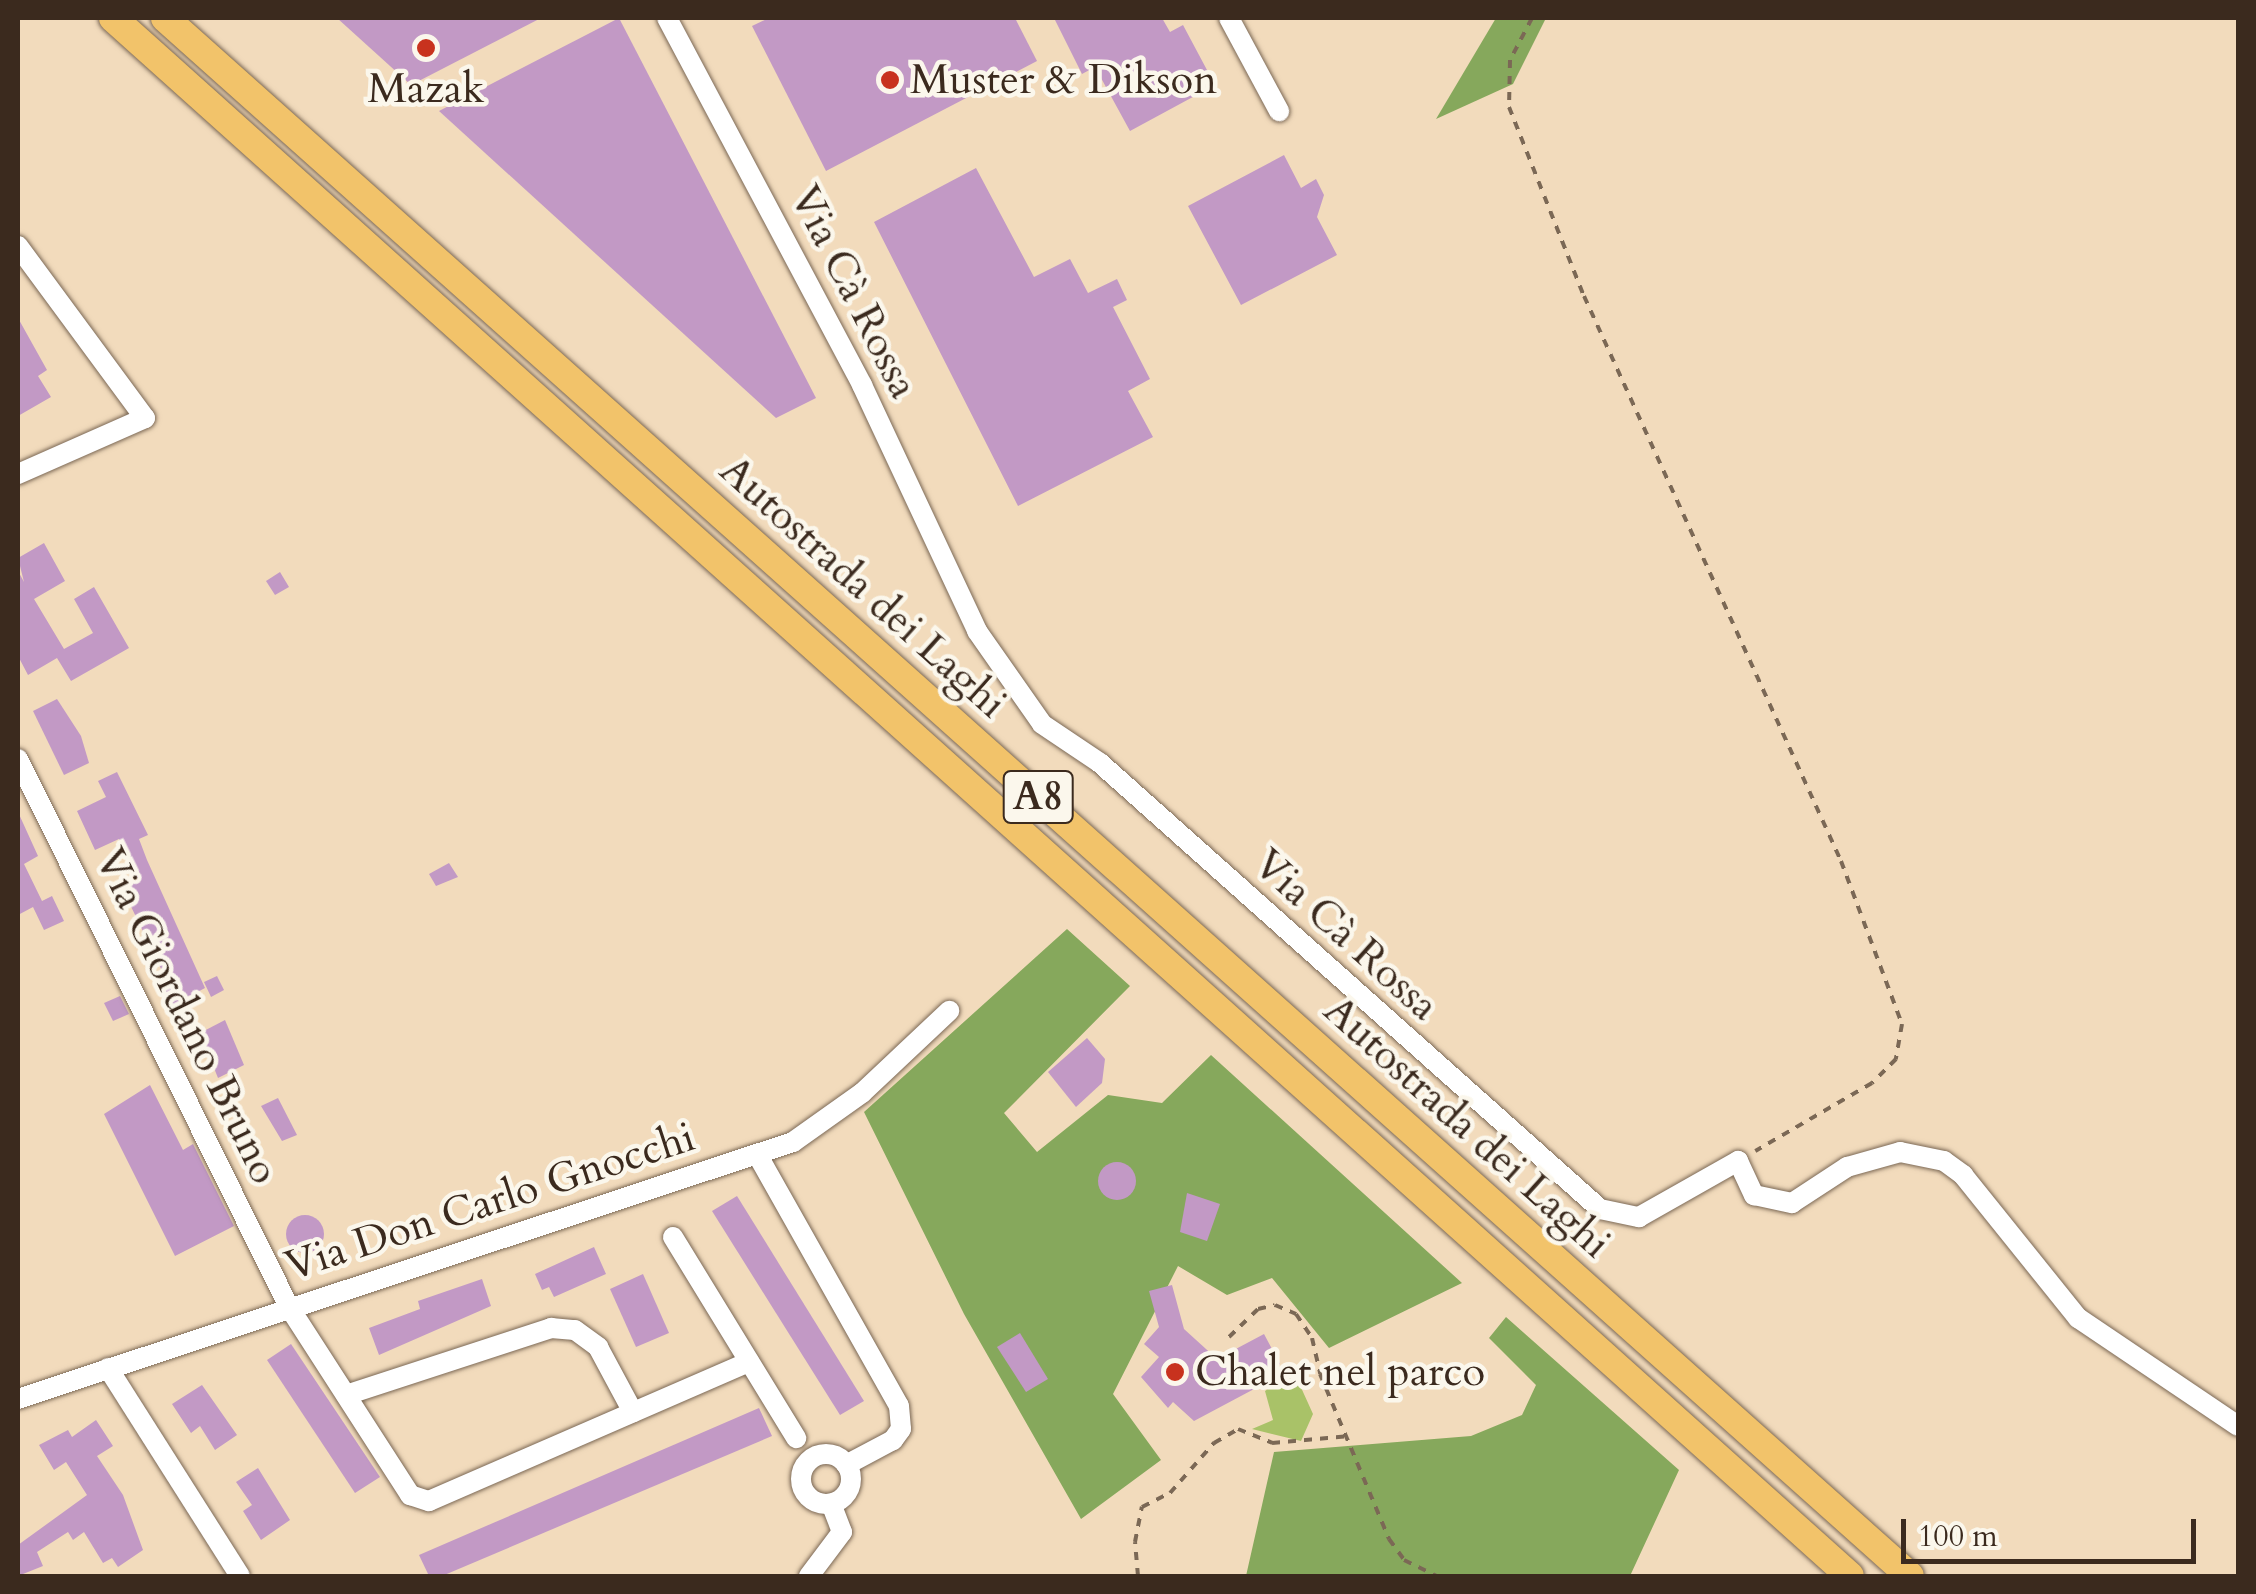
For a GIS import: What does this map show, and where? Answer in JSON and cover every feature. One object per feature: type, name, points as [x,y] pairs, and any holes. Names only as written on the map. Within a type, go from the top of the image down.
[{"type":"highway","name":"Autostrada dei Laghi","points":[[113,18],[1850,1576]]},
{"type":"highway","name":"Autostrada dei Laghi","points":[[166,18],[1910,1576]]},
{"type":"street","name":"Via Cà Rossa","points":[[667,18],[862,385],[977,632],[1042,724],[1100,763],[1600,1209],[1639,1217],[1738,1162]]},
{"type":"street","points":[[1228,18],[1279,111]]},
{"type":"street","points":[[18,246],[145,418],[18,474]]},
{"type":"street","name":"Via Giordano Bruno","points":[[18,759],[289,1307],[410,1494],[429,1501],[749,1362]]},
{"type":"street","name":"Via Don Carlo Gnocchi","points":[[18,1398],[793,1142],[862,1093],[948,1011]]},
{"type":"street","points":[[1738,1162],[1754,1195],[1792,1203],[1846,1168],[1900,1152],[1944,1161],[1963,1175],[2078,1318],[2238,1426]]},
{"type":"street","points":[[757,1154],[899,1406],[900,1430],[893,1440],[846,1465]]},
{"type":"street","points":[[673,1237],[796,1438]]},
{"type":"street","points":[[346,1395],[551,1328],[575,1330],[598,1346],[633,1412]]},
{"type":"street","points":[[108,1368],[240,1576]]},
{"type":"street","points":[[831,1504],[808,1497],[801,1482],[804,1466],[825,1454],[846,1465]]},
{"type":"street","points":[[831,1504],[849,1488],[846,1465]]},
{"type":"street","points":[[809,1576],[842,1532],[831,1504]]},
{"type":"path","points":[[1532,18],[1510,60],[1508,106],[1584,296],[1841,861],[1902,1024],[1896,1059],[1872,1083],[1738,1162]]},
{"type":"path","points":[[1229,1337],[1258,1308],[1274,1304],[1296,1314],[1312,1338],[1320,1374],[1350,1436],[1389,1540],[1404,1560],[1436,1576]]},
{"type":"path","points":[[1138,1576],[1135,1542],[1142,1507],[1170,1493],[1214,1442],[1238,1429],[1272,1442],[1350,1436]]},
{"type":"green space","points":[[1496,18],[1546,18],[1513,84],[1436,119]]},
{"type":"green space","points":[[1067,929],[1130,986],[1004,1113],[1037,1152],[1108,1095],[1162,1103],[1211,1055],[1462,1283],[1329,1348],[1272,1278],[1227,1295],[1178,1266],[1113,1394],[1161,1460],[1081,1519],[964,1314],[864,1112]]},
{"type":"green space","points":[[1506,1317],[1679,1470],[1630,1576],[1246,1576],[1274,1452],[1471,1436],[1522,1415],[1536,1385],[1489,1338]]},
{"type":"green space","points":[[1294,1372],[1313,1414],[1301,1441],[1252,1429],[1273,1420],[1265,1391]]},
{"type":"building","name":"Mazak","points":[[337,18],[541,18],[411,85]]},
{"type":"building","points":[[619,18],[816,398],[776,418],[439,111]]},
{"type":"building","name":"Muster & Dikson","points":[[769,18],[1015,18],[1037,61],[826,171],[752,26]]},
{"type":"building","points":[[1054,18],[1162,18],[1170,32],[1183,25],[1215,85],[1130,131],[1095,67],[1082,74]]},
{"type":"building","points":[[1284,155],[1301,188],[1316,179],[1324,195],[1317,217],[1337,255],[1241,305],[1188,206]]},
{"type":"building","points":[[976,168],[1034,277],[1070,259],[1088,293],[1117,279],[1127,300],[1113,307],[1150,379],[1128,391],[1153,437],[1018,506],[874,222]]},
{"type":"building","points":[[18,318],[47,370],[38,376],[51,397],[18,416]]},
{"type":"building","points":[[44,543],[65,581],[34,599],[64,649],[93,633],[74,599],[94,587],[129,648],[71,681],[57,658],[28,675],[18,656],[18,571],[24,582],[18,558]]},
{"type":"building","points":[[280,572],[289,587],[275,595],[266,581]]},
{"type":"building","points":[[57,699],[81,736],[89,763],[64,775],[33,711]]},
{"type":"building","points":[[117,772],[148,835],[139,839],[147,860],[205,988],[169,1007],[153,981],[164,975],[124,892],[138,879],[119,839],[95,850],[77,811],[106,797],[98,781]]},
{"type":"building","points":[[18,812],[38,856],[24,864],[42,901],[52,896],[64,921],[44,930],[33,907],[18,915]]},
{"type":"building","points":[[449,863],[458,877],[436,886],[429,874]]},
{"type":"building","points":[[217,976],[224,990],[211,997],[204,982]]},
{"type":"building","points":[[120,996],[129,1014],[113,1021],[104,1003]]},
{"type":"building","points":[[225,1020],[244,1065],[218,1078],[200,1033]]},
{"type":"building","points":[[1087,1038],[1105,1059],[1102,1083],[1076,1107],[1048,1072]]},
{"type":"building","points":[[150,1085],[183,1150],[193,1144],[234,1226],[175,1256],[104,1114]]},
{"type":"building","points":[[278,1098],[297,1135],[282,1141],[261,1106]]},
{"type":"building","points":[[1117,1162],[1130,1168],[1136,1181],[1130,1194],[1117,1200],[1104,1194],[1098,1181],[1104,1168]]},
{"type":"building","points":[[1187,1193],[1220,1204],[1207,1241],[1180,1232]]},
{"type":"building","points":[[737,1196],[864,1401],[840,1415],[712,1211]]},
{"type":"building","points":[[305,1215],[318,1221],[324,1234],[318,1247],[305,1253],[292,1247],[286,1234],[292,1221]]},
{"type":"building","points":[[594,1247],[606,1274],[554,1297],[549,1287],[542,1290],[535,1274]]},
{"type":"building","points":[[643,1274],[669,1333],[636,1347],[610,1289]]},
{"type":"building","points":[[482,1279],[491,1306],[379,1355],[369,1328],[420,1309],[418,1301]]},
{"type":"building","name":"Chalet nel parco","points":[[1172,1285],[1184,1329],[1217,1359],[1264,1334],[1280,1364],[1252,1380],[1256,1388],[1194,1421],[1173,1402],[1168,1408],[1141,1377],[1159,1357],[1144,1344],[1159,1327],[1149,1291]]},
{"type":"building","points":[[1020,1333],[1048,1379],[1026,1392],[997,1347]]},
{"type":"building","points":[[291,1344],[380,1477],[355,1493],[267,1360]]},
{"type":"building","points":[[202,1385],[237,1435],[215,1450],[200,1426],[191,1433],[172,1404]]},
{"type":"building","points":[[759,1408],[772,1436],[442,1576],[429,1576],[419,1555]]},
{"type":"building","points":[[96,1420],[113,1446],[97,1456],[123,1495],[143,1550],[118,1567],[112,1558],[103,1563],[84,1532],[73,1540],[68,1532],[37,1552],[43,1566],[18,1576],[18,1545],[87,1495],[66,1462],[54,1470],[39,1445],[68,1430],[72,1437]]},
{"type":"building","points":[[258,1468],[290,1520],[261,1540],[243,1511],[252,1505],[236,1482]]},
{"type":"place","name":"Mazak","points":[[426,48]]},
{"type":"place","name":"Muster & Dikson","points":[[890,80]]},
{"type":"place","name":"Chalet nel parco","points":[[1175,1372]]}]
